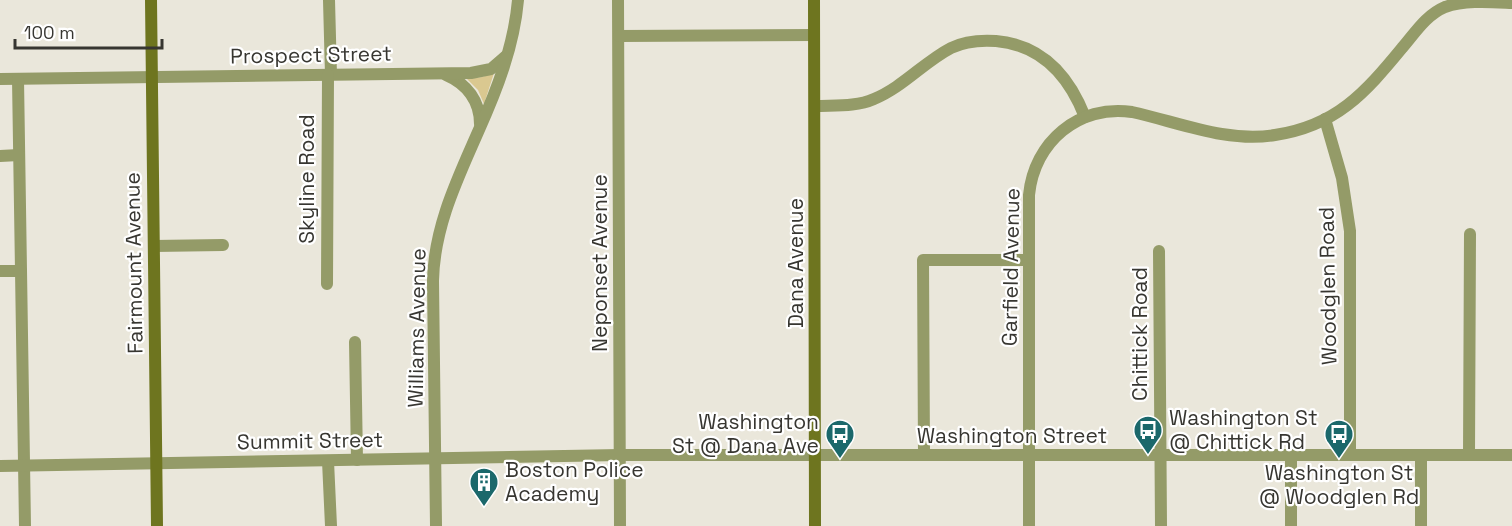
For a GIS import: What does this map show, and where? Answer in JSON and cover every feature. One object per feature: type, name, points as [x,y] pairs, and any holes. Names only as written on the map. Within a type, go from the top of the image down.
[{"type":"street","name":"Fairmount Avenue","points":[[151,0],[157,526]]},
{"type":"street","name":"Skyline Road","points":[[327,284],[329,0]]},
{"type":"street","name":"Williams Avenue","points":[[436,526],[433,281],[435,255],[446,208],[480,129],[508,54],[518,0]]},
{"type":"street","name":"Neponset Avenue","points":[[618,0],[620,526]]},
{"type":"street","name":"Dana Avenue","points":[[814,0],[816,526]]},
{"type":"street","name":"Garfield Avenue","points":[[1029,526],[1029,195],[1034,170],[1042,154],[1057,134],[1085,117],[1108,111],[1124,111],[1219,134],[1244,137],[1290,132],[1325,119],[1348,106],[1422,24],[1437,11],[1464,2],[1512,3]]},
{"type":"street","points":[[619,36],[814,35]]},
{"type":"street","points":[[815,106],[849,105],[873,99],[894,88],[951,48],[966,43],[989,40],[1022,46],[1051,63],[1068,82],[1085,117]]},
{"type":"street","name":"Prospect Street","points":[[0,79],[485,71],[496,66],[508,54]]},
{"type":"street","points":[[442,73],[460,82],[474,97],[479,109],[480,129]]},
{"type":"street","points":[[18,79],[25,526]]},
{"type":"street","name":"Woodglen Road","points":[[1325,119],[1342,178],[1350,231],[1350,455]]},
{"type":"street","points":[[0,156],[19,155]]},
{"type":"street","points":[[1468,455],[1470,234]]},
{"type":"street","points":[[154,246],[223,245]]},
{"type":"street","name":"Chittick Road","points":[[1159,250],[1161,526]]},
{"type":"street","points":[[924,455],[923,260],[1029,260]]},
{"type":"street","points":[[0,272],[21,271]]},
{"type":"street","points":[[355,342],[357,460]]},
{"type":"street","name":"Washington Street","points":[[620,455],[1512,455]]},
{"type":"street","name":"Summit Street","points":[[0,466],[620,455]]},
{"type":"street","points":[[1291,455],[1291,526]]},
{"type":"street","points":[[1421,455],[1421,526]]},
{"type":"street","points":[[328,461],[331,526]]},
{"type":"shaded area","points":[[494,73],[484,104],[478,90],[467,79]]},
{"type":"place","name":"Washington St @ Chittick Rd","points":[[1148,456]]},
{"type":"place","name":"Washington St @ Dana Ave","points":[[840,460]]},
{"type":"place","name":"Washington St @ Woodglen Rd","points":[[1339,460]]},
{"type":"place","name":"Boston Police Academy","points":[[484,508]]}]
